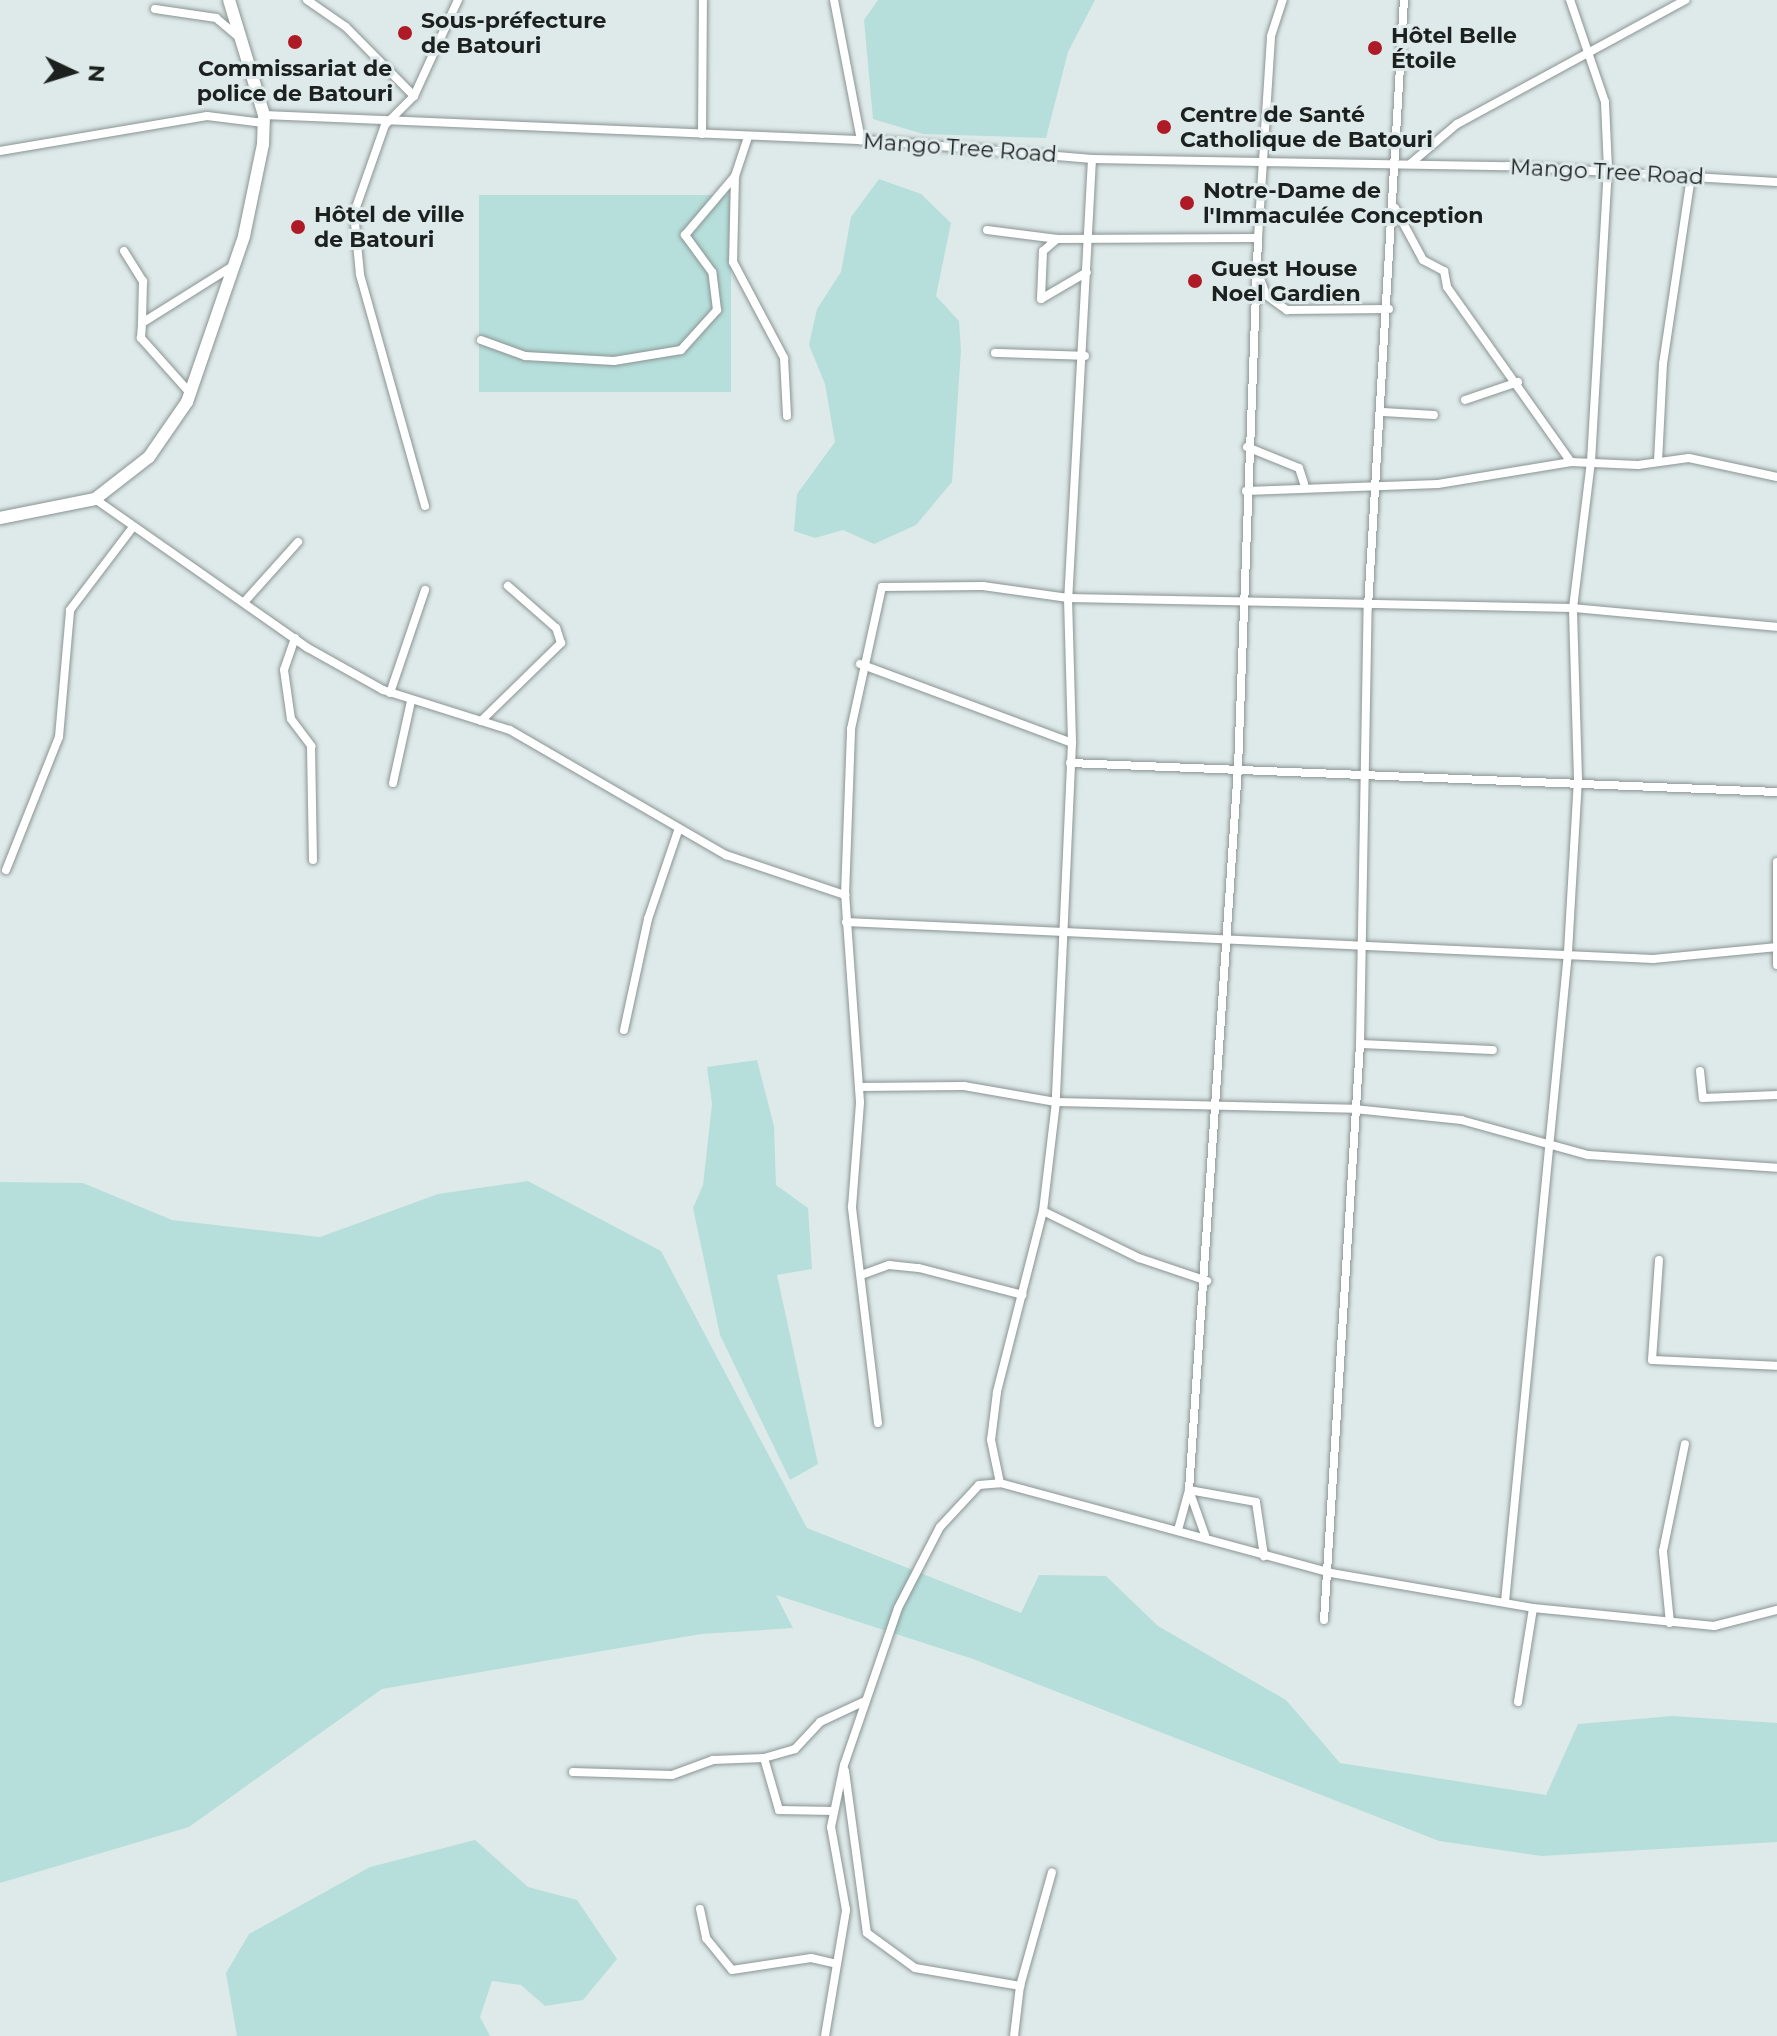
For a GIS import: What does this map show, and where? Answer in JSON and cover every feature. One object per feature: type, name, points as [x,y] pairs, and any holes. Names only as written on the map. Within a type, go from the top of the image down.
[{"type":"main road","points":[[0,518],[95,499],[149,457],[190,393],[234,266],[264,119],[244,41],[229,0]]},
{"type":"street","points":[[307,0],[346,27],[414,96]]},
{"type":"street","points":[[425,506],[354,243],[354,213],[385,125],[414,96],[458,0]]},
{"type":"street","points":[[702,134],[703,0]]},
{"type":"street","points":[[834,0],[861,140]]},
{"type":"street","points":[[1178,1530],[1189,1490],[1220,1102],[1238,767],[1239,601],[1258,238],[1266,159],[1271,36],[1283,0]]},
{"type":"street","points":[[1324,1620],[1331,1573],[1354,1109],[1360,1044],[1370,777],[1368,607],[1379,486],[1404,0]]},
{"type":"street","points":[[1505,1602],[1545,1140],[1568,952],[1578,779],[1573,608],[1591,462],[1608,169],[1607,109],[1570,0]]},
{"type":"street","points":[[1410,164],[1448,130],[1685,0]]},
{"type":"street","points":[[155,9],[216,18],[244,41]]},
{"type":"street","name":"Mango Tree Road","points":[[0,151],[207,116],[385,125],[861,140],[1092,159],[1266,159],[1608,169],[1777,182]]},
{"type":"street","points":[[748,137],[735,176],[734,267],[784,358],[787,416]]},
{"type":"street","points":[[1000,1483],[991,1440],[1043,1211],[1056,1102],[1058,930],[1072,743],[1068,598],[1085,356],[1092,159]]},
{"type":"street","points":[[481,340],[525,356],[614,361],[681,350],[717,310],[712,272],[685,235],[735,176]]},
{"type":"street","points":[[1658,462],[1663,364],[1691,176]]},
{"type":"street","points":[[1395,208],[1423,260],[1444,271],[1447,287],[1518,382],[1571,462]]},
{"type":"street","points":[[987,230],[1057,239],[1258,238]]},
{"type":"street","points":[[1057,239],[1043,251],[1041,299],[1087,272]]},
{"type":"street","points":[[124,251],[143,281],[141,338],[190,393]]},
{"type":"street","points":[[142,323],[234,266]]},
{"type":"street","points":[[1257,269],[1266,295],[1287,310],[1389,309]]},
{"type":"street","points":[[995,353],[1085,356]]},
{"type":"street","points":[[1465,400],[1518,382]]},
{"type":"street","points":[[1383,412],[1434,415]]},
{"type":"street","points":[[1247,447],[1299,468],[1304,483]]},
{"type":"street","points":[[1246,491],[1304,483],[1379,486],[1517,476],[1571,462],[1658,462],[1689,458],[1777,477]]},
{"type":"street","points":[[95,499],[246,600],[295,638],[390,693],[481,721],[546,748],[678,831],[741,861],[845,895]]},
{"type":"street","points":[[6,870],[59,737],[70,610],[133,527]]},
{"type":"street","points":[[246,600],[298,542]]},
{"type":"street","points":[[878,1423],[851,1176],[859,1087],[845,895],[860,664],[886,583],[1068,598],[1368,607],[1573,608],[1777,627]]},
{"type":"street","points":[[481,721],[561,643],[556,628],[508,586]]},
{"type":"street","points":[[390,693],[425,590]]},
{"type":"street","points":[[295,638],[284,670],[291,719],[311,746],[313,860]]},
{"type":"street","points":[[860,664],[1072,743]]},
{"type":"street","points":[[393,783],[411,701]]},
{"type":"street","points":[[1070,763],[1238,767],[1370,777],[1578,779],[1777,792]]},
{"type":"street","points":[[624,1030],[648,919],[678,831]]},
{"type":"street","points":[[1777,862],[1777,965]]},
{"type":"street","points":[[846,922],[1058,930],[1228,941],[1363,940],[1653,959],[1776,947]]},
{"type":"street","points":[[1360,1044],[1493,1050]]},
{"type":"street","points":[[1700,1071],[1703,1098],[1777,1095]]},
{"type":"street","points":[[859,1087],[964,1086],[1056,1102],[1220,1102],[1354,1109],[1461,1120],[1545,1140],[1588,1155],[1777,1168]]},
{"type":"street","points":[[1043,1211],[1207,1281]]},
{"type":"street","points":[[1659,1260],[1652,1360],[1777,1366]]},
{"type":"street","points":[[864,1274],[889,1265],[919,1268],[1023,1295]]},
{"type":"street","points":[[1670,1623],[1663,1551],[1685,1444]]},
{"type":"street","points":[[825,2036],[833,1963],[846,1910],[834,1811],[844,1765],[898,1608],[940,1527],[979,1485],[1000,1483],[1205,1535],[1264,1556],[1331,1573],[1533,1608],[1727,1626],[1777,1610]]},
{"type":"street","points":[[1189,1490],[1205,1535]]},
{"type":"street","points":[[1189,1490],[1256,1502],[1264,1556]]},
{"type":"street","points":[[1518,1702],[1533,1608]]},
{"type":"street","points":[[573,1772],[672,1775],[713,1760],[764,1758],[795,1749],[820,1722],[865,1701]]},
{"type":"street","points":[[764,1758],[779,1810],[834,1811]]},
{"type":"street","points":[[844,1765],[867,1933],[915,1968],[1020,1986]]},
{"type":"street","points":[[1014,2036],[1020,1986],[1052,1872]]},
{"type":"street","points":[[700,1909],[706,1938],[732,1970],[811,1958],[833,1963]]},
{"type":"shaded area","points":[[878,0],[1095,0],[1068,52],[1046,138],[923,134],[873,119],[864,20]]},
{"type":"shaded area","points":[[879,179],[921,194],[951,223],[936,296],[959,321],[961,351],[952,482],[916,525],[874,544],[843,530],[815,538],[794,531],[797,494],[835,442],[825,384],[809,345],[817,309],[841,272],[851,217]]},
{"type":"shaded area","points":[[479,195],[731,195],[731,392],[479,392]]},
{"type":"shaded area","points":[[757,1060],[774,1126],[776,1185],[808,1208],[812,1269],[777,1275],[818,1464],[790,1480],[720,1335],[693,1208],[703,1185],[712,1104],[707,1067]]},
{"type":"shaded area","points":[[528,1181],[661,1251],[807,1528],[1021,1613],[1039,1575],[1106,1576],[1158,1626],[1286,1700],[1340,1763],[1546,1795],[1578,1724],[1673,1716],[1777,1723],[1777,1842],[1542,1856],[1439,1841],[973,1659],[776,1595],[793,1628],[701,1634],[382,1689],[189,1827],[0,1883],[0,1182],[83,1183],[172,1220],[320,1237],[438,1194]]},
{"type":"shaded area","points":[[475,1840],[528,1887],[577,1900],[617,1959],[583,2000],[545,2006],[521,1985],[492,1981],[480,2017],[490,2036],[237,2036],[226,1973],[249,1934],[370,1867]]},
{"type":"place","name":"Sous-préfecture de Batouri","points":[[405,33]]},
{"type":"place","name":"Commissariat de police de Batouri","points":[[295,42]]},
{"type":"place","name":"Hôtel Belle Étoile","points":[[1375,48]]},
{"type":"place","name":"Centre de Santé Catholique de Batouri","points":[[1164,127]]},
{"type":"place","name":"Notre-Dame de l'Immaculée Conception","points":[[1187,203]]},
{"type":"place","name":"Hôtel de ville de Batouri","points":[[298,227]]},
{"type":"place","name":"Guest House Noel Gardien","points":[[1195,281]]}]
